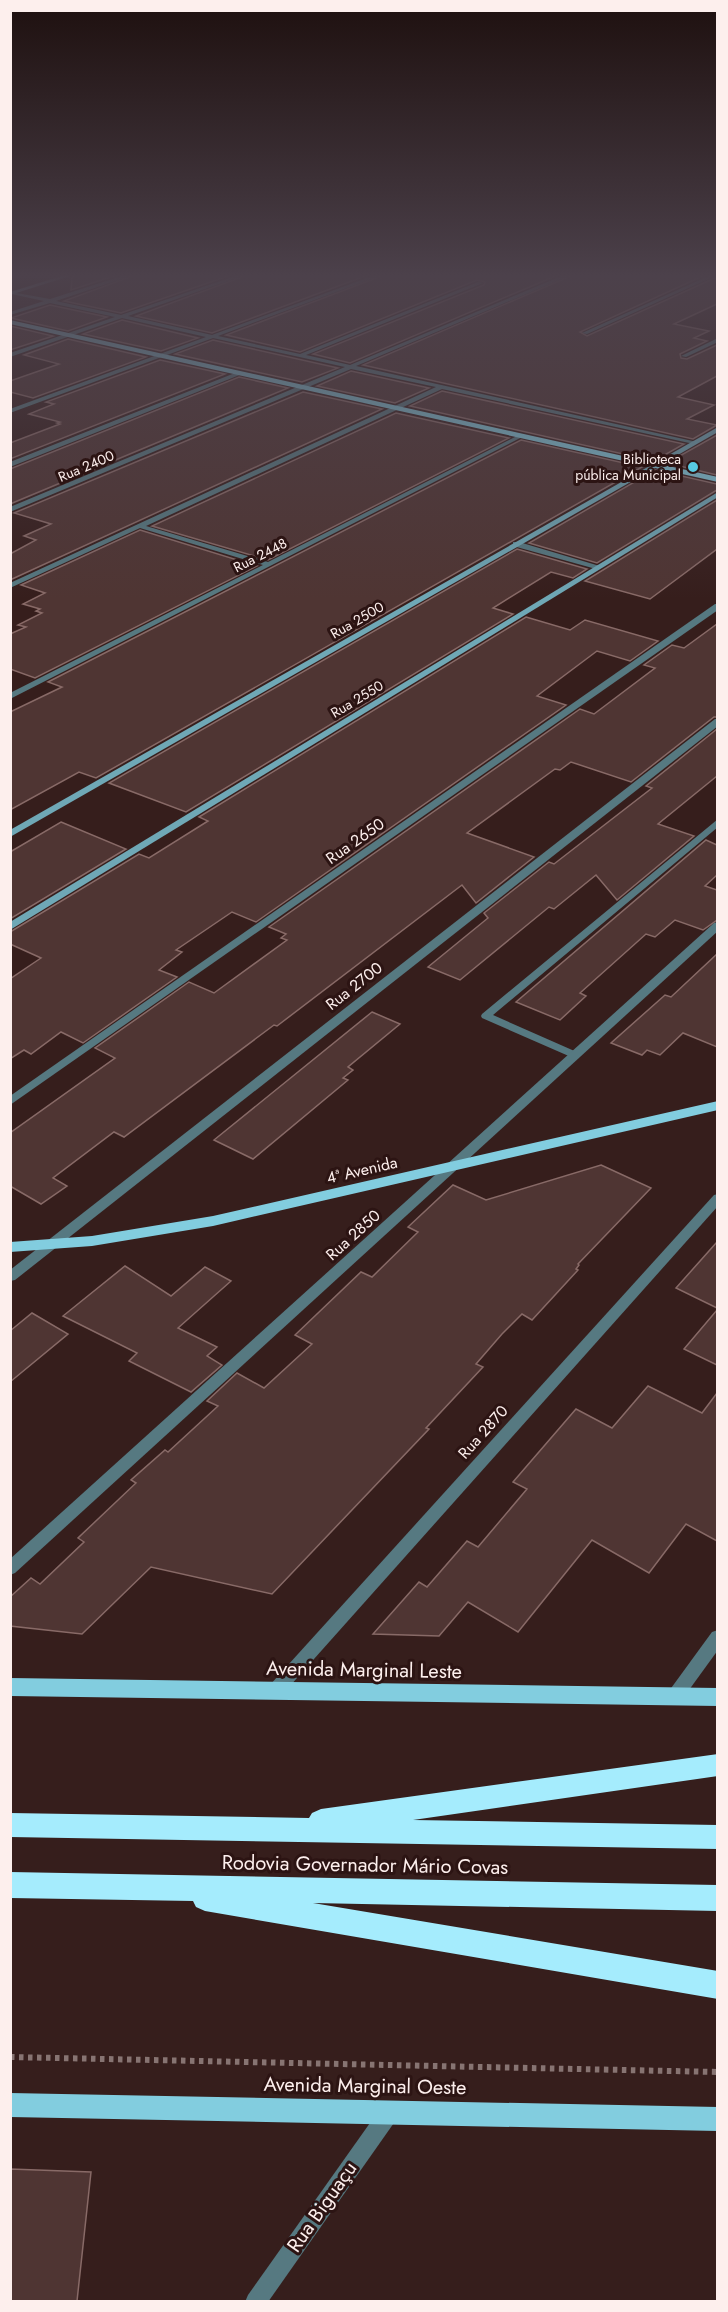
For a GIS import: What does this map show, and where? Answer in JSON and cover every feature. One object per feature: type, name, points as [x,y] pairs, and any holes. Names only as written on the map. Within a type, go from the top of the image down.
[{"type":"highway","points":[[269,1829],[592,1781],[717,1765]]},
{"type":"highway","name":"Rodovia Governador Mário Covas","points":[[10,1825],[717,1837]]},
{"type":"highway","name":"Rodovia Governador Mário Covas","points":[[10,1885],[717,1898]]},
{"type":"highway","points":[[144,1887],[717,1985]]},
{"type":"main road","points":[[285,383],[717,480]]},
{"type":"main road","name":"Rua 2500","points":[[10,834],[717,429]]},
{"type":"main road","name":"Rua 2550","points":[[10,927],[717,494]]},
{"type":"main road","name":"4ª Avenida","points":[[10,1247],[50,1246],[209,1223],[717,1105]]},
{"type":"main road","name":"Avenida Marginal Leste","points":[[10,1687],[717,1697]]},
{"type":"main road","name":"Avenida Marginal Oeste","points":[[10,2104],[717,2119]]},
{"type":"street","points":[[10,411],[86,383]]},
{"type":"street","points":[[10,465],[215,383]]},
{"type":"street","name":"Rua 2400","points":[[10,510],[313,383]]},
{"type":"street","points":[[423,383],[694,442]]},
{"type":"street","points":[[10,586],[441,387]]},
{"type":"street","name":"Rua 2448","points":[[10,698],[521,436]]},
{"type":"street","points":[[140,526],[270,564]]},
{"type":"street","points":[[516,544],[599,567]]},
{"type":"street","name":"Rua 2650","points":[[10,1102],[717,606]]},
{"type":"street","name":"Rua 2700","points":[[10,1277],[717,720]]},
{"type":"street","points":[[575,1055],[486,1016],[717,822]]},
{"type":"street","name":"Rua 2850","points":[[10,1569],[717,925]]},
{"type":"street","name":"Rua 2870","points":[[275,1691],[717,1198]]},
{"type":"street","points":[[675,1696],[717,1637]]},
{"type":"street","name":"Rua Biguaçu","points":[[255,2301],[389,2113]]},
{"type":"path","points":[[10,2057],[717,2072]]},
{"type":"building","points":[[10,383],[75,383],[33,398],[10,392]]},
{"type":"building","points":[[98,383],[203,383],[10,459],[10,443],[60,424],[57,423],[60,422],[29,414],[54,404],[46,402]]},
{"type":"building","points":[[224,383],[265,383],[288,388],[10,504],[10,469]]},
{"type":"building","points":[[324,383],[406,383],[429,388],[395,403],[317,386]]},
{"type":"building","points":[[443,383],[704,383],[678,397],[714,405],[687,419],[717,425],[693,439]]},
{"type":"building","points":[[442,391],[684,444],[654,461],[410,406]]},
{"type":"building","points":[[303,392],[382,409],[10,580],[10,554],[36,540],[24,536],[51,524],[14,513]]},
{"type":"building","points":[[396,413],[509,438],[268,560],[152,526]]},
{"type":"building","points":[[717,435],[717,475],[667,463]]},
{"type":"building","points":[[521,440],[642,467],[96,778],[79,772],[10,810],[10,712],[62,687],[48,682]]},
{"type":"building","points":[[655,470],[717,484],[717,490],[597,563],[529,543]]},
{"type":"building","points":[[717,500],[717,549],[650,599],[585,581]]},
{"type":"building","points":[[140,530],[257,566],[35,678],[10,669],[10,634],[26,627],[18,625],[42,613],[36,611],[40,609],[23,604],[45,593],[21,585]]},
{"type":"building","points":[[517,549],[587,569],[573,578],[551,572],[493,608],[513,614],[186,812],[109,783]]},
{"type":"building","points":[[526,617],[570,630],[585,620],[658,641],[630,661],[597,651],[537,696],[566,705],[256,922],[232,912],[176,950],[182,952],[159,970],[177,977],[83,1043],[61,1032],[31,1054],[24,1050],[10,1059],[10,979],[41,958],[10,944],[10,932],[139,854],[149,858],[208,821],[199,817]]},
{"type":"building","points":[[717,624],[717,717],[714,717],[631,782],[571,762],[560,770],[555,769],[467,833],[534,857],[476,903],[462,885],[277,1026],[274,1025],[124,1137],[114,1132],[53,1178],[67,1186],[41,1204],[10,1186],[10,1133],[115,1058],[95,1048],[189,982],[214,993],[287,940],[281,938],[286,934],[269,927],[580,709],[594,714],[655,668],[644,665],[672,645],[684,648]]},
{"type":"building","points":[[717,729],[717,776],[658,824],[694,836],[617,900],[596,875],[554,909],[549,907],[460,980],[428,967],[488,918],[484,913],[549,862],[554,864],[652,788],[646,786]]},
{"type":"building","points":[[61,822],[126,849],[10,919],[10,852]]},
{"type":"building","points":[[706,840],[717,845],[717,875],[705,886],[717,890],[717,920],[703,930],[675,920],[655,937],[646,934],[580,993],[586,996],[560,1020],[516,1002]]},
{"type":"building","points":[[717,954],[717,1047],[683,1033],[660,1055],[647,1050],[642,1055],[611,1043],[665,995],[671,997]]},
{"type":"building","points":[[372,1012],[400,1024],[348,1067],[353,1070],[343,1078],[348,1080],[253,1159],[214,1140]]},
{"type":"building","points":[[601,1165],[651,1188],[578,1264],[576,1269],[578,1270],[532,1320],[522,1314],[502,1334],[476,1364],[483,1367],[426,1428],[429,1429],[272,1594],[151,1567],[82,1634],[10,1626],[10,1597],[31,1578],[40,1584],[84,1542],[78,1538],[136,1483],[131,1480],[165,1450],[168,1452],[218,1406],[207,1401],[237,1373],[264,1388],[312,1344],[295,1335],[361,1272],[372,1277],[418,1232],[408,1227],[453,1185],[486,1200]]},
{"type":"building","points":[[717,1242],[717,1308],[676,1288]]},
{"type":"building","points":[[125,1266],[171,1296],[205,1267],[231,1281],[178,1328],[217,1347],[207,1356],[222,1365],[191,1392],[129,1361],[137,1353],[63,1316]]},
{"type":"building","points":[[717,1310],[717,1365],[684,1349]]},
{"type":"building","points":[[32,1313],[68,1334],[10,1382],[10,1331]]},
{"type":"building","points":[[648,1386],[702,1413],[717,1393],[717,1541],[686,1524],[649,1573],[592,1540],[518,1632],[468,1602],[439,1636],[373,1634],[419,1582],[427,1587],[467,1541],[478,1547],[527,1489],[513,1482],[576,1409],[612,1428]]},
{"type":"building","points":[[10,2169],[91,2172],[77,2301],[10,2301]]},
{"type":"place","name":"Biblioteca pública Municipal","points":[[693,467]]}]
